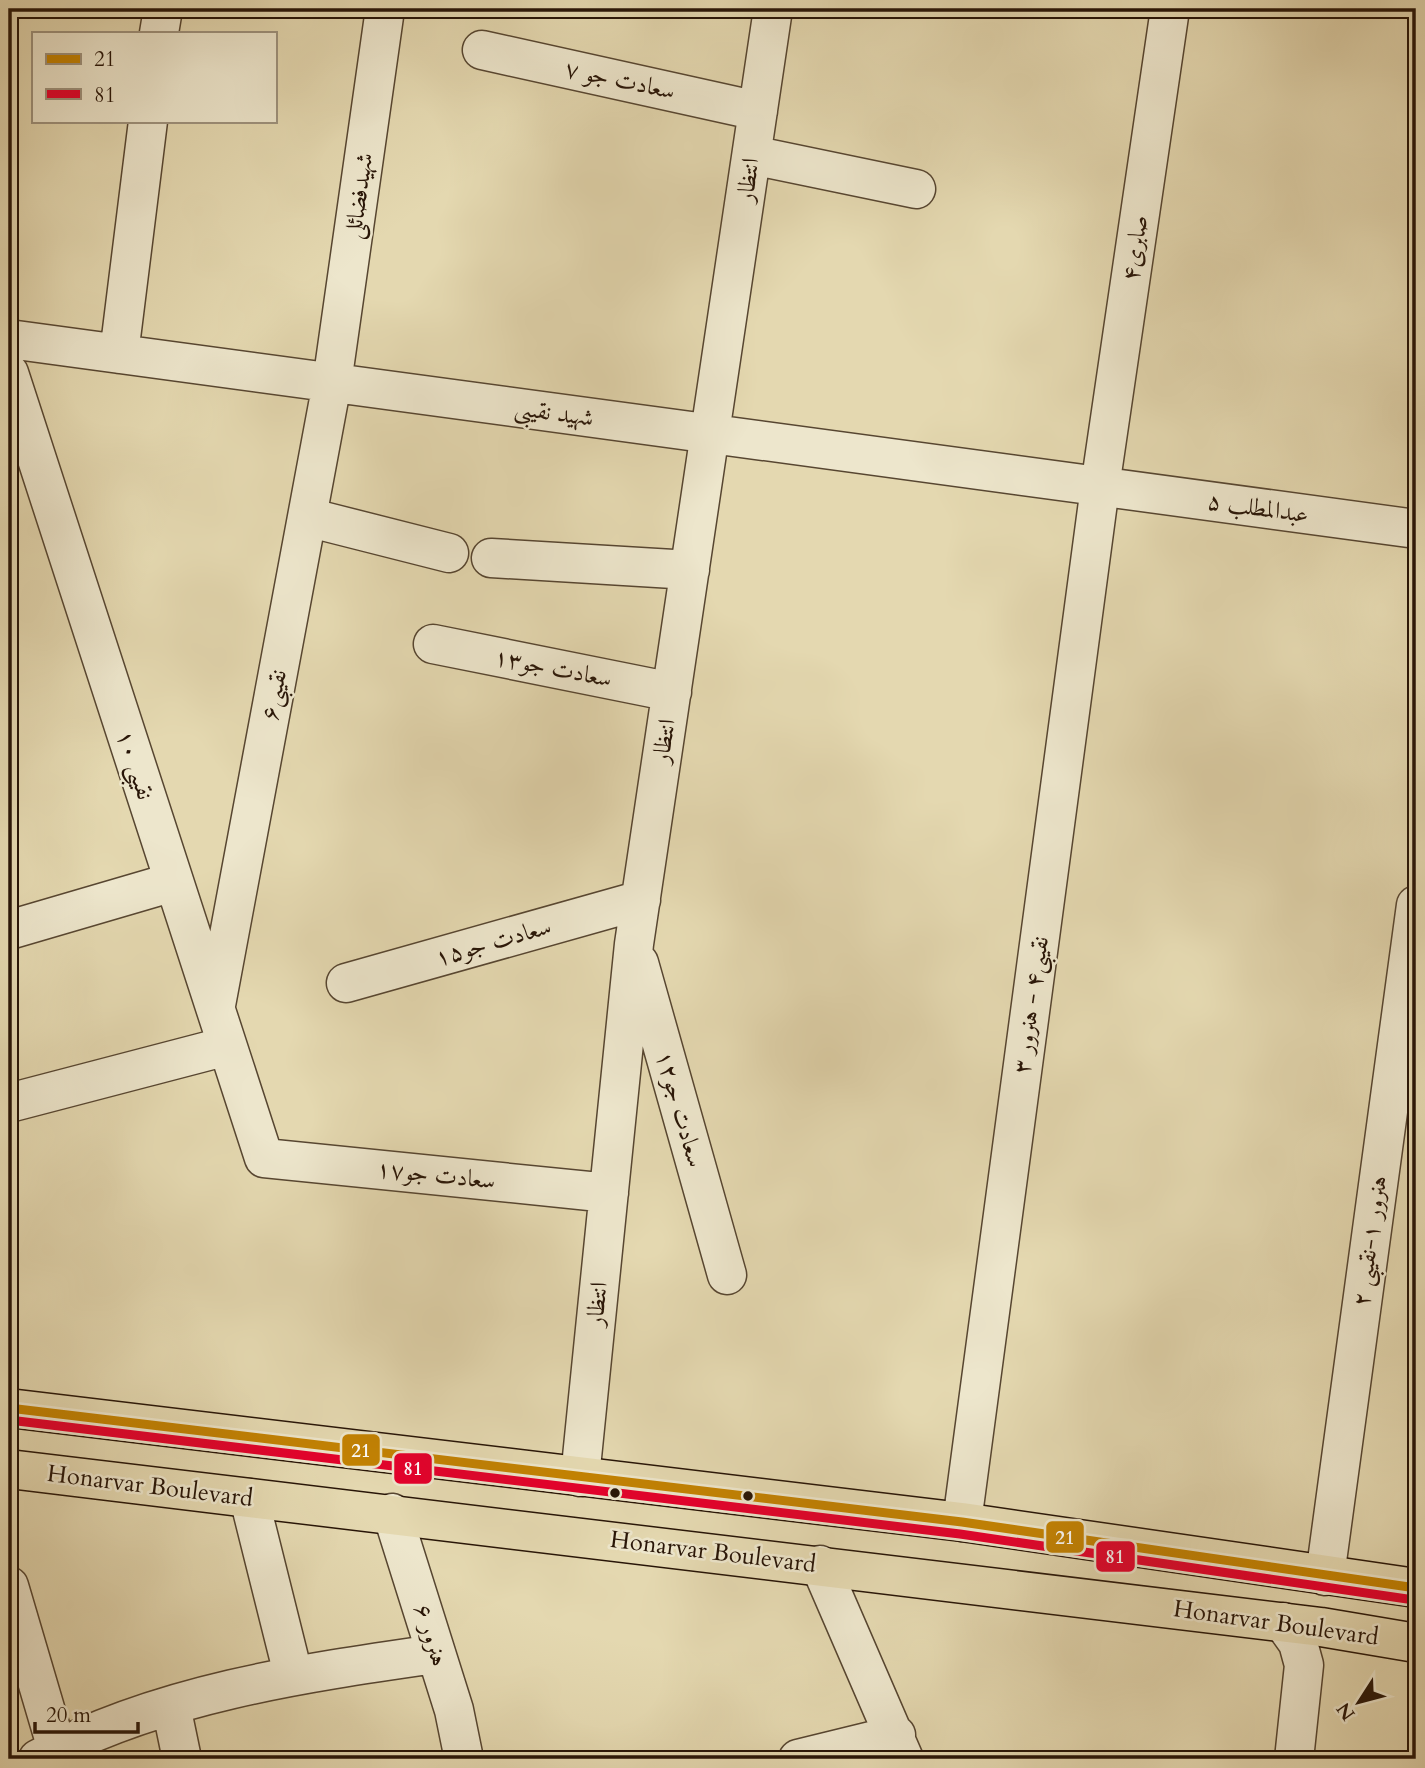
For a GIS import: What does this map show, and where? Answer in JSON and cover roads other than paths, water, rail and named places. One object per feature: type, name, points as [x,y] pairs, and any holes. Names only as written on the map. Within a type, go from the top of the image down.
[{"type":"main road","points":[[9,1408],[962,1522],[1416,1588]]},
{"type":"main road","points":[[163,1488],[172,1428]]},
{"type":"main road","name":"Honarvar Boulevard","points":[[9,1469],[1283,1622],[1416,1643]]},
{"type":"main road","points":[[1377,1636],[1416,1659]]},
{"type":"street","points":[[159,32],[163,9]]},
{"type":"street","name":"شهیدفضائلی","points":[[332,383],[385,9]]},
{"type":"street","name":"انتظار","points":[[580,1476],[634,944],[773,9]]},
{"type":"street","name":"صابری۴","points":[[1100,487],[1170,9]]},
{"type":"street","name":"سعادت جو ۷","points":[[482,50],[758,111]]},
{"type":"street","points":[[119,354],[149,122]]},
{"type":"street","points":[[751,155],[916,189]]},
{"type":"street","name":"شهید نقیبی","points":[[9,339],[1100,487]]},
{"type":"street","name":"نقیبی ۱۰","points":[[9,373],[264,1158]]},
{"type":"street","name":"نقیبی۶","points":[[216,1007],[332,383]]},
{"type":"street","name":"عبدالمطلب ۵","points":[[1100,487],[1416,530]]},
{"type":"street","name":"نقیبی۴ - هنرور ۳","points":[[962,1522],[1100,487]]},
{"type":"street","points":[[307,517],[449,552]]},
{"type":"street","points":[[491,558],[690,570]]},
{"type":"street","name":"سعادت جو۱۳","points":[[433,644],[672,691]]},
{"type":"street","points":[[9,930],[173,882]]},
{"type":"street","name":"سعادت جو۱۵","points":[[346,983],[640,900]]},
{"type":"street","name":"هنرور ۱-نقیبی ۲","points":[[1325,1576],[1416,905]]},
{"type":"street","name":"سعادت جو۱۲","points":[[634,944],[727,1275]]},
{"type":"street","points":[[9,1103],[227,1046]]},
{"type":"street","name":"سعادت جو۱۷","points":[[264,1158],[608,1193]]},
{"type":"street","points":[[249,1498],[293,1674]]},
{"type":"street","name":"هنرور ۶","points":[[392,1513],[454,1710],[464,1759]]},
{"type":"street","points":[[798,1759],[900,1747],[820,1565]]},
{"type":"street","points":[[9,1586],[47,1754],[171,1706],[293,1674],[435,1654]]},
{"type":"street","points":[[1283,1622],[1297,1643],[1304,1665],[1294,1759]]},
{"type":"street","points":[[171,1706],[182,1759]]}]
